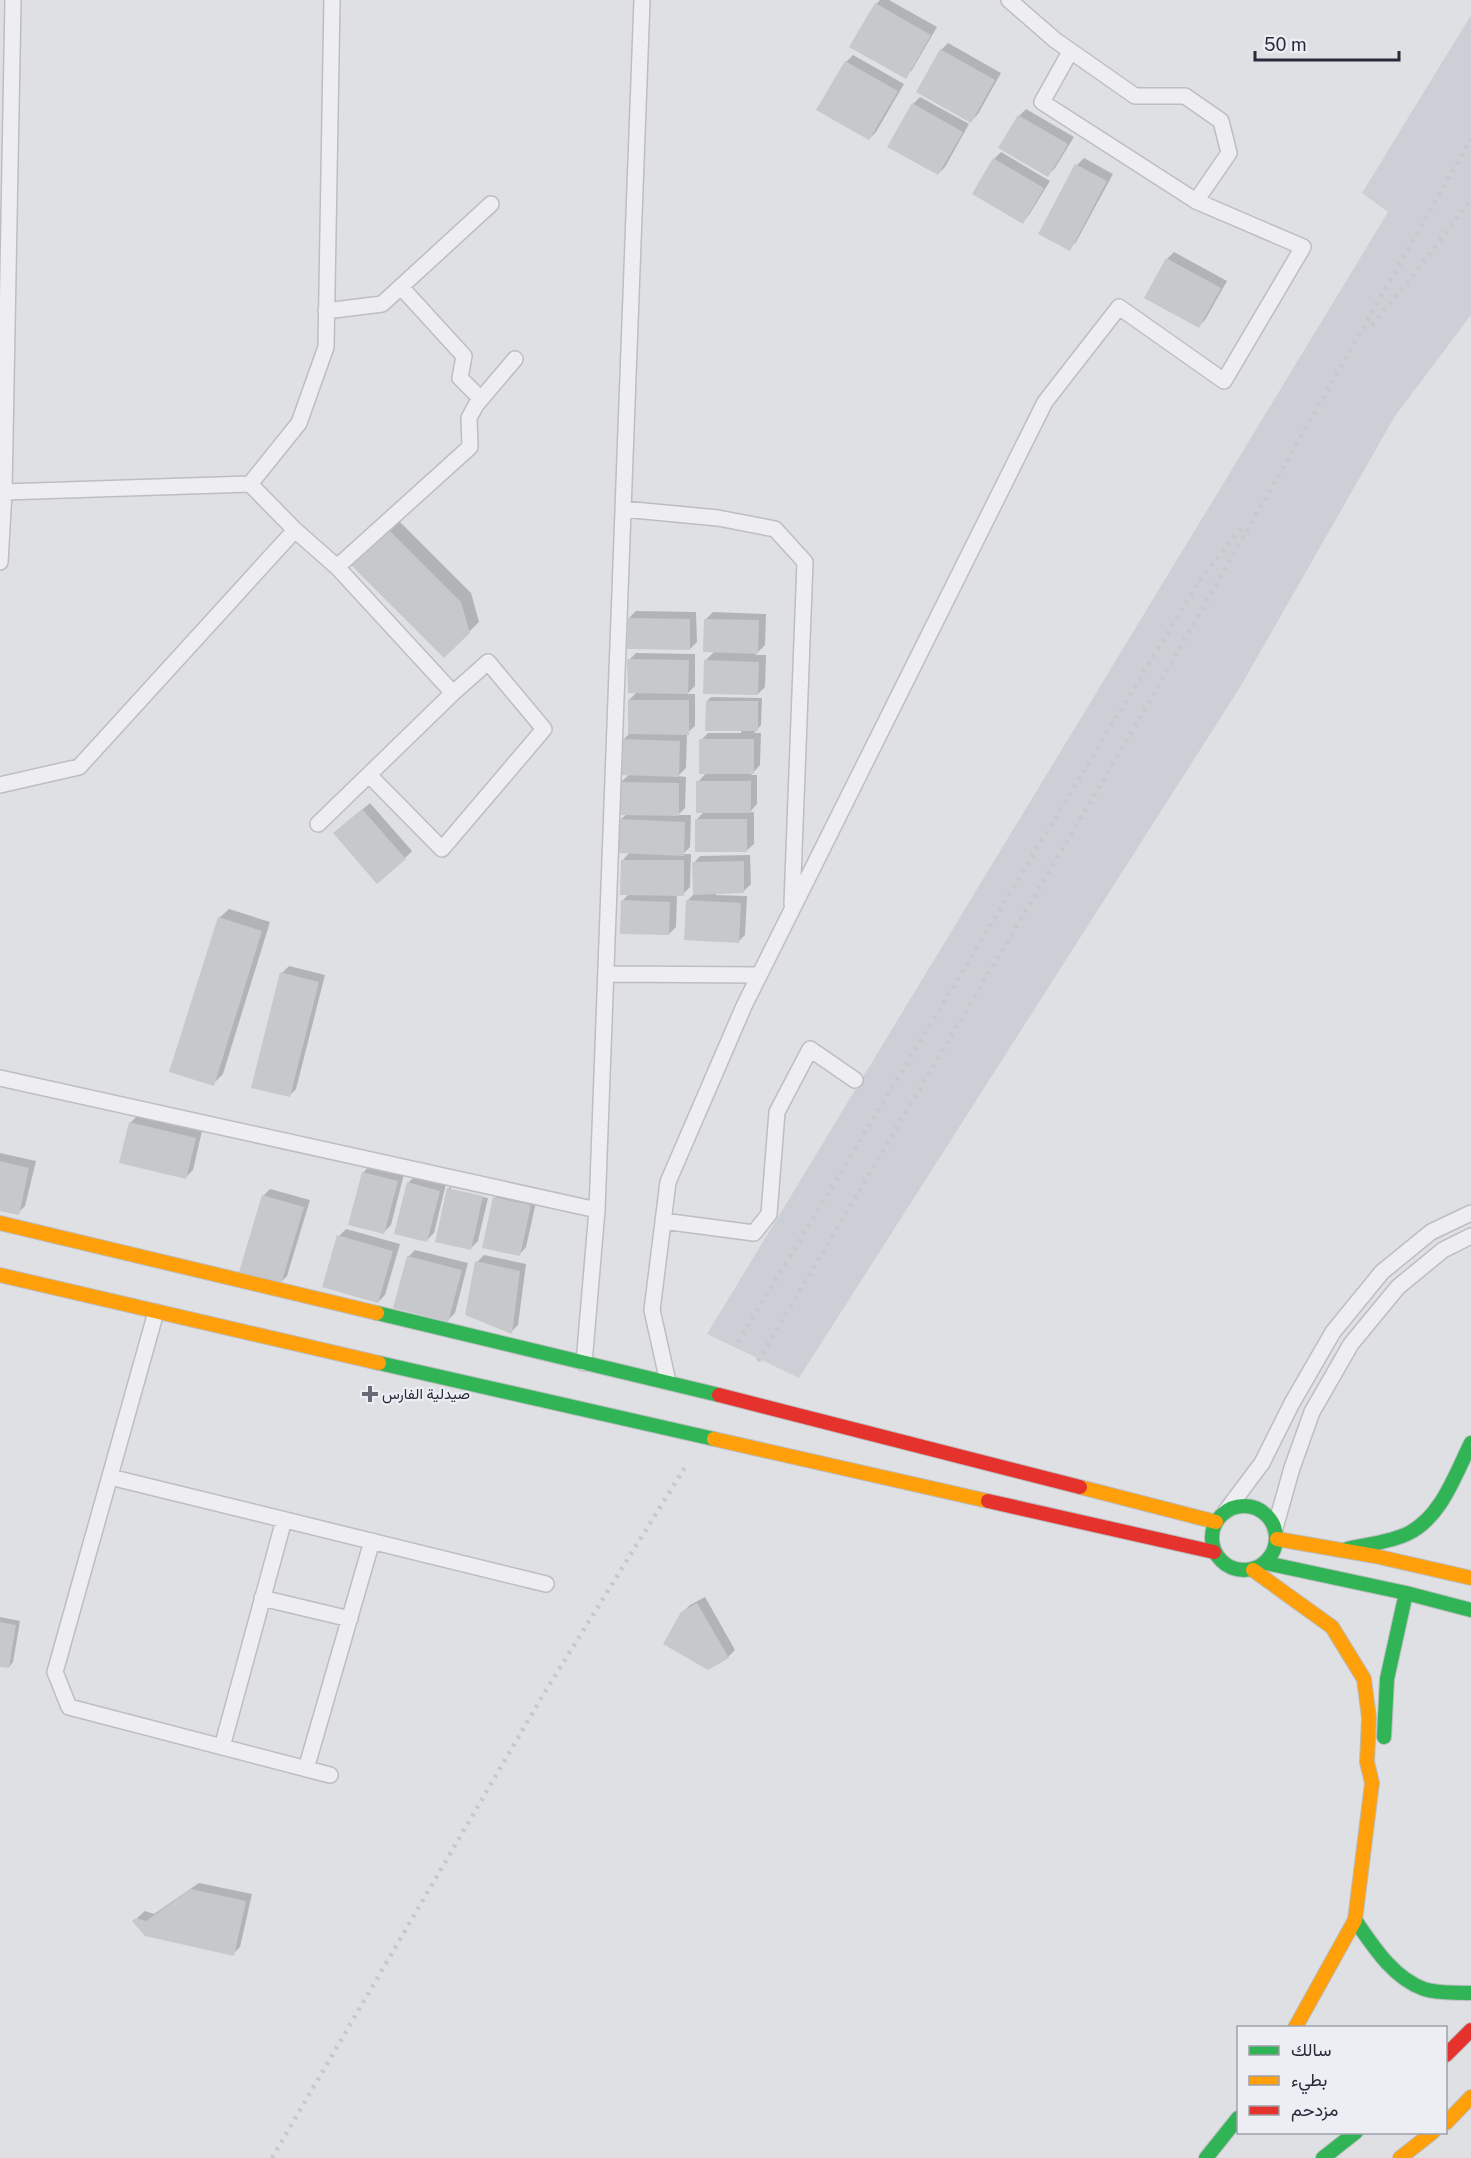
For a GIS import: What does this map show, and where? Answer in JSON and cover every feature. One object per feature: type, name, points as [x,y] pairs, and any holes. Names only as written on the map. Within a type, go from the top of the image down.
[{"type":"main road","points":[[0,1223],[668,1382],[1215,1522]]},
{"type":"main road","points":[[1,1279],[156,1312],[1214,1552]]},
{"type":"main road","points":[[1347,1549],[1407,1534],[1427,1520],[1445,1493],[1471,1443]]},
{"type":"main road","points":[[1241,1506],[1257,1508],[1270,1517],[1276,1533],[1275,1551],[1266,1563],[1253,1570],[1238,1571],[1224,1564],[1214,1552],[1211,1538],[1215,1522],[1226,1511],[1241,1506]]},
{"type":"main road","points":[[1276,1533],[1471,1578]]},
{"type":"main road","points":[[1266,1563],[1406,1593],[1471,1610]]},
{"type":"main road","points":[[1253,1570],[1332,1627],[1364,1679],[1369,1718],[1367,1762],[1372,1783],[1355,1920],[1296,2026]]},
{"type":"main road","points":[[1384,1751],[1387,1679],[1406,1593]]},
{"type":"main road","points":[[1372,1783],[1379,1776],[1381,1769]]},
{"type":"main road","points":[[1355,1920],[1378,1951],[1400,1975],[1425,1990],[1471,1993]]},
{"type":"main road","points":[[1447,2054],[1471,2030]]},
{"type":"main road","points":[[1447,2122],[1471,2097]]},
{"type":"main road","points":[[1206,2158],[1237,2120]]},
{"type":"main road","points":[[1323,2158],[1355,2134]]},
{"type":"main road","points":[[1400,2158],[1432,2134]]},
{"type":"street","points":[[0,562],[4,492],[13,0]]},
{"type":"street","points":[[250,484],[299,423],[326,347],[332,0]]},
{"type":"street","points":[[584,1363],[597,1210],[642,0]]},
{"type":"street","points":[[1009,0],[1055,40],[1135,96],[1185,96],[1221,121],[1229,153],[1196,201]]},
{"type":"street","points":[[668,1382],[652,1310],[668,1182],[744,1006],[1045,402],[1119,307],[1224,381],[1303,248],[1196,201],[1042,102],[1070,51]]},
{"type":"street","points":[[326,312],[382,304],[491,204]]},
{"type":"street","points":[[401,287],[464,356],[460,378],[481,399]]},
{"type":"street","points":[[337,567],[470,447],[469,418],[481,399],[515,359]]},
{"type":"street","points":[[4,492],[250,484],[295,530],[337,567],[453,693]]},
{"type":"street","points":[[623,509],[718,518],[775,529],[805,562],[792,909]]},
{"type":"street","points":[[0,785],[79,767],[295,530]]},
{"type":"street","points":[[318,824],[453,693],[488,662],[544,729],[442,849],[369,775]]},
{"type":"street","points":[[606,974],[759,975]]},
{"type":"street","points":[[663,1221],[754,1233],[769,1214],[777,1112],[810,1049],[855,1080]]},
{"type":"street","points":[[0,1078],[597,1210]]},
{"type":"street","points":[[1226,1511],[1262,1463],[1292,1403],[1333,1332],[1382,1272],[1431,1232],[1471,1213]]},
{"type":"street","points":[[1276,1533],[1292,1468],[1312,1412],[1351,1344],[1398,1287],[1443,1250],[1471,1236]]},
{"type":"street","points":[[156,1312],[55,1672],[69,1707],[330,1775]]},
{"type":"street","points":[[110,1477],[546,1584]]},
{"type":"street","points":[[222,1747],[284,1520]]},
{"type":"street","points":[[306,1769],[372,1541]]},
{"type":"street","points":[[262,1598],[350,1619]]},
{"type":"shaded area","points":[[1471,15],[1471,315],[1395,416],[1239,689],[799,1378],[707,1334],[1388,212],[1362,193]]},
{"type":"building","points":[[875,3],[931,35],[906,79],[849,47]]},
{"type":"building","points":[[940,49],[995,80],[971,123],[916,92]]},
{"type":"building","points":[[845,61],[898,91],[869,140],[816,110]]},
{"type":"building","points":[[912,103],[963,132],[938,175],[887,147]]},
{"type":"building","points":[[1018,115],[1068,144],[1048,177],[998,148]]},
{"type":"building","points":[[993,158],[1044,188],[1023,224],[972,194]]},
{"type":"building","points":[[1075,164],[1107,181],[1070,251],[1038,234]]},
{"type":"building","points":[[1166,258],[1221,288],[1199,328],[1144,298]]},
{"type":"building","points":[[385,526],[461,602],[470,633],[444,658],[348,562]]},
{"type":"building","points":[[628,618],[690,619],[690,650],[627,649]]},
{"type":"building","points":[[704,619],[759,620],[758,654],[703,652]]},
{"type":"building","points":[[627,659],[689,660],[688,694],[628,693]]},
{"type":"building","points":[[704,660],[759,662],[758,695],[703,694]]},
{"type":"building","points":[[628,700],[689,700],[689,735],[628,734]]},
{"type":"building","points":[[706,701],[758,701],[758,731],[705,731]]},
{"type":"building","points":[[622,739],[680,741],[679,777],[621,775]]},
{"type":"building","points":[[699,739],[754,739],[754,774],[699,774]]},
{"type":"building","points":[[696,781],[751,781],[751,813],[696,813]]},
{"type":"building","points":[[620,782],[679,783],[679,816],[619,815]]},
{"type":"building","points":[[362,809],[406,859],[377,884],[333,833]]},
{"type":"building","points":[[619,819],[685,822],[684,856],[618,853]]},
{"type":"building","points":[[695,819],[747,819],[747,852],[695,852]]},
{"type":"building","points":[[621,860],[684,860],[684,896],[620,895]]},
{"type":"building","points":[[744,861],[744,893],[693,895],[692,862]]},
{"type":"building","points":[[621,900],[670,902],[669,935],[620,934]]},
{"type":"building","points":[[686,900],[741,903],[739,943],[684,940]]},
{"type":"building","points":[[218,917],[262,931],[214,1086],[169,1072]]},
{"type":"building","points":[[280,972],[319,982],[290,1097],[251,1088]]},
{"type":"building","points":[[129,1122],[196,1138],[186,1179],[119,1163]]},
{"type":"building","points":[[0,1161],[29,1168],[19,1215],[0,1211]]},
{"type":"building","points":[[362,1172],[398,1181],[384,1234],[348,1225]]},
{"type":"building","points":[[407,1182],[440,1191],[427,1242],[394,1234]]},
{"type":"building","points":[[447,1188],[483,1196],[471,1250],[435,1242]]},
{"type":"building","points":[[262,1195],[304,1207],[281,1284],[239,1272]]},
{"type":"building","points":[[493,1197],[531,1205],[520,1256],[482,1248]]},
{"type":"building","points":[[337,1235],[393,1251],[378,1303],[322,1287]]},
{"type":"building","points":[[407,1256],[462,1270],[448,1322],[393,1308]]},
{"type":"building","points":[[475,1261],[520,1271],[512,1334],[465,1315]]},
{"type":"building","points":[[697,1603],[729,1658],[708,1670],[663,1644],[681,1612]]},
{"type":"building","points":[[0,1622],[16,1625],[9,1668],[0,1667]]},
{"type":"building","points":[[191,1889],[246,1901],[234,1956],[145,1936],[132,1921],[136,1918],[146,1921]]},
{"type":"railway","points":[[758,1361],[1126,742],[1471,139]]},
{"type":"railway","points":[[1372,325],[1471,200]]},
{"type":"railway","points":[[738,1342],[1199,581],[1242,527]]},
{"type":"railway","points":[[272,2158],[543,1695],[687,1464]]},
{"type":"traffic: fast","points":[[377,1313],[719,1395]]},
{"type":"traffic: fast","points":[[379,1363],[714,1439]]},
{"type":"traffic: fast","points":[[1347,1549],[1392,1539],[1419,1527],[1438,1507],[1453,1482],[1471,1443]]},
{"type":"traffic: fast","points":[[1238,1506],[1250,1506],[1267,1515],[1274,1526],[1276,1538],[1274,1550],[1267,1561],[1250,1570],[1238,1570],[1226,1565],[1217,1556],[1212,1544],[1212,1532],[1217,1520],[1226,1511],[1238,1506]]},
{"type":"traffic: fast","points":[[1266,1563],[1406,1593],[1471,1610]]},
{"type":"traffic: fast","points":[[1384,1737],[1387,1679],[1406,1593]]},
{"type":"traffic: fast","points":[[1355,1920],[1393,1969],[1413,1984],[1435,1992],[1471,1993]]},
{"type":"traffic: fast","points":[[1206,2158],[1237,2119]]},
{"type":"traffic: fast","points":[[1323,2158],[1353,2134]]},
{"type":"traffic: slow","points":[[0,1223],[377,1313]]},
{"type":"traffic: slow","points":[[0,1275],[379,1363]]},
{"type":"traffic: slow","points":[[714,1439],[988,1501]]},
{"type":"traffic: slow","points":[[1080,1487],[1216,1522]]},
{"type":"traffic: slow","points":[[1277,1539],[1375,1556],[1471,1578]]},
{"type":"traffic: slow","points":[[1253,1570],[1332,1627],[1364,1679],[1369,1718],[1367,1762],[1372,1783],[1355,1920],[1296,2026]]},
{"type":"traffic: slow","points":[[1447,2122],[1471,2097]]},
{"type":"traffic: slow","points":[[1400,2158],[1430,2134]]},
{"type":"traffic: jam","points":[[719,1395],[1080,1487]]},
{"type":"traffic: jam","points":[[988,1501],[1214,1552]]},
{"type":"traffic: jam","points":[[1447,2054],[1471,2030]]},
{"type":"place","name":"صيدلية الفارس","points":[[370,1394]]}]
